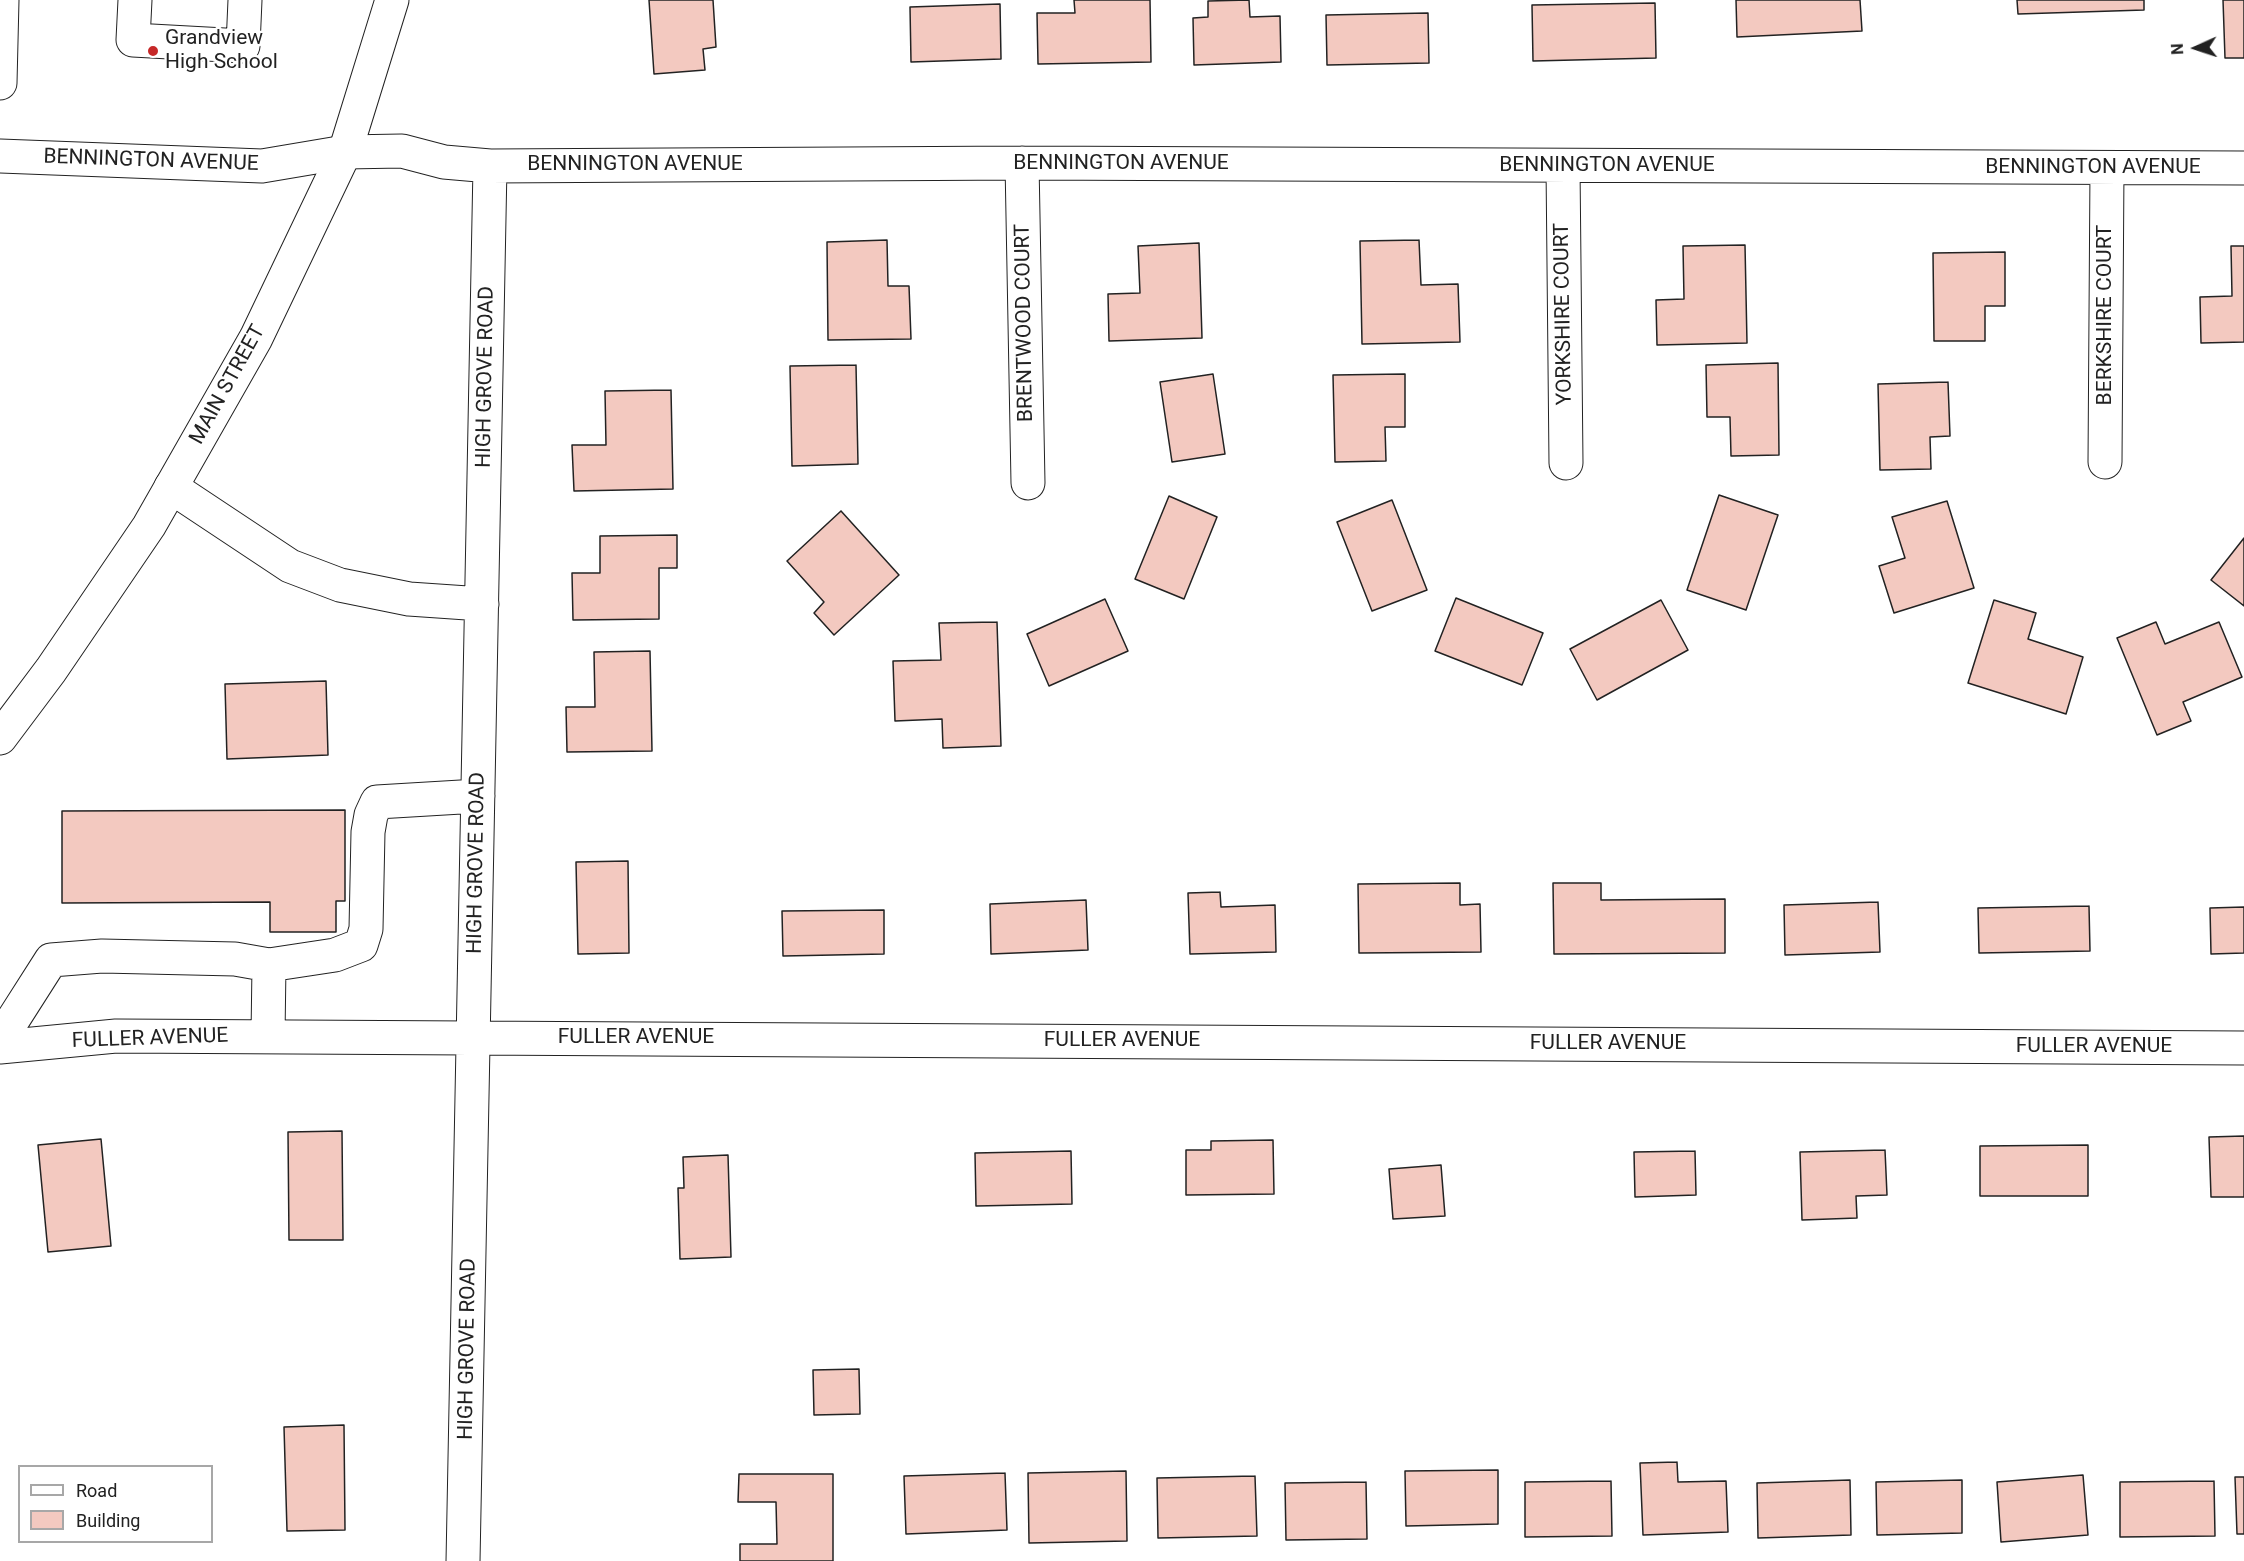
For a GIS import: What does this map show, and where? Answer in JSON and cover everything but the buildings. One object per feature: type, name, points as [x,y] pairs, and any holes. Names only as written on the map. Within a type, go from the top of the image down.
[{"type":"street","points":[[0,83],[2,0]]},
{"type":"street","points":[[135,0],[133,40],[243,46],[245,0]]},
{"type":"street","name":"MAIN STREET","points":[[0,738],[149,526],[256,338],[345,152],[392,0]]},
{"type":"street","name":"BENNINGTON AVENUE","points":[[0,156],[262,166],[345,152],[402,151],[444,162],[490,166],[1022,163],[2244,168]]},
{"type":"street","name":"BRENTWOOD COURT","points":[[1022,163],[1028,483]]},
{"type":"street","name":"HIGH GROVE ROAD","points":[[464,1561],[490,166]]},
{"type":"street","name":"YORKSHIRE COURT","points":[[1563,166],[1566,463]]},
{"type":"street","name":"BERKSHIRE COURT","points":[[2105,462],[2107,168]]},
{"type":"street","points":[[171,487],[290,566],[340,585],[408,599],[483,604]]},
{"type":"street","points":[[0,1040],[51,960],[102,956],[235,959],[269,965],[335,955],[361,945],[366,929],[368,832],[371,815],[377,802],[478,796]]},
{"type":"street","points":[[268,1036],[269,965]]},
{"type":"street","name":"FULLER AVENUE","points":[[0,1047],[116,1036],[268,1036],[2244,1048]]},
{"type":"place","name":"Grandview High School","points":[[153,51]]}]
